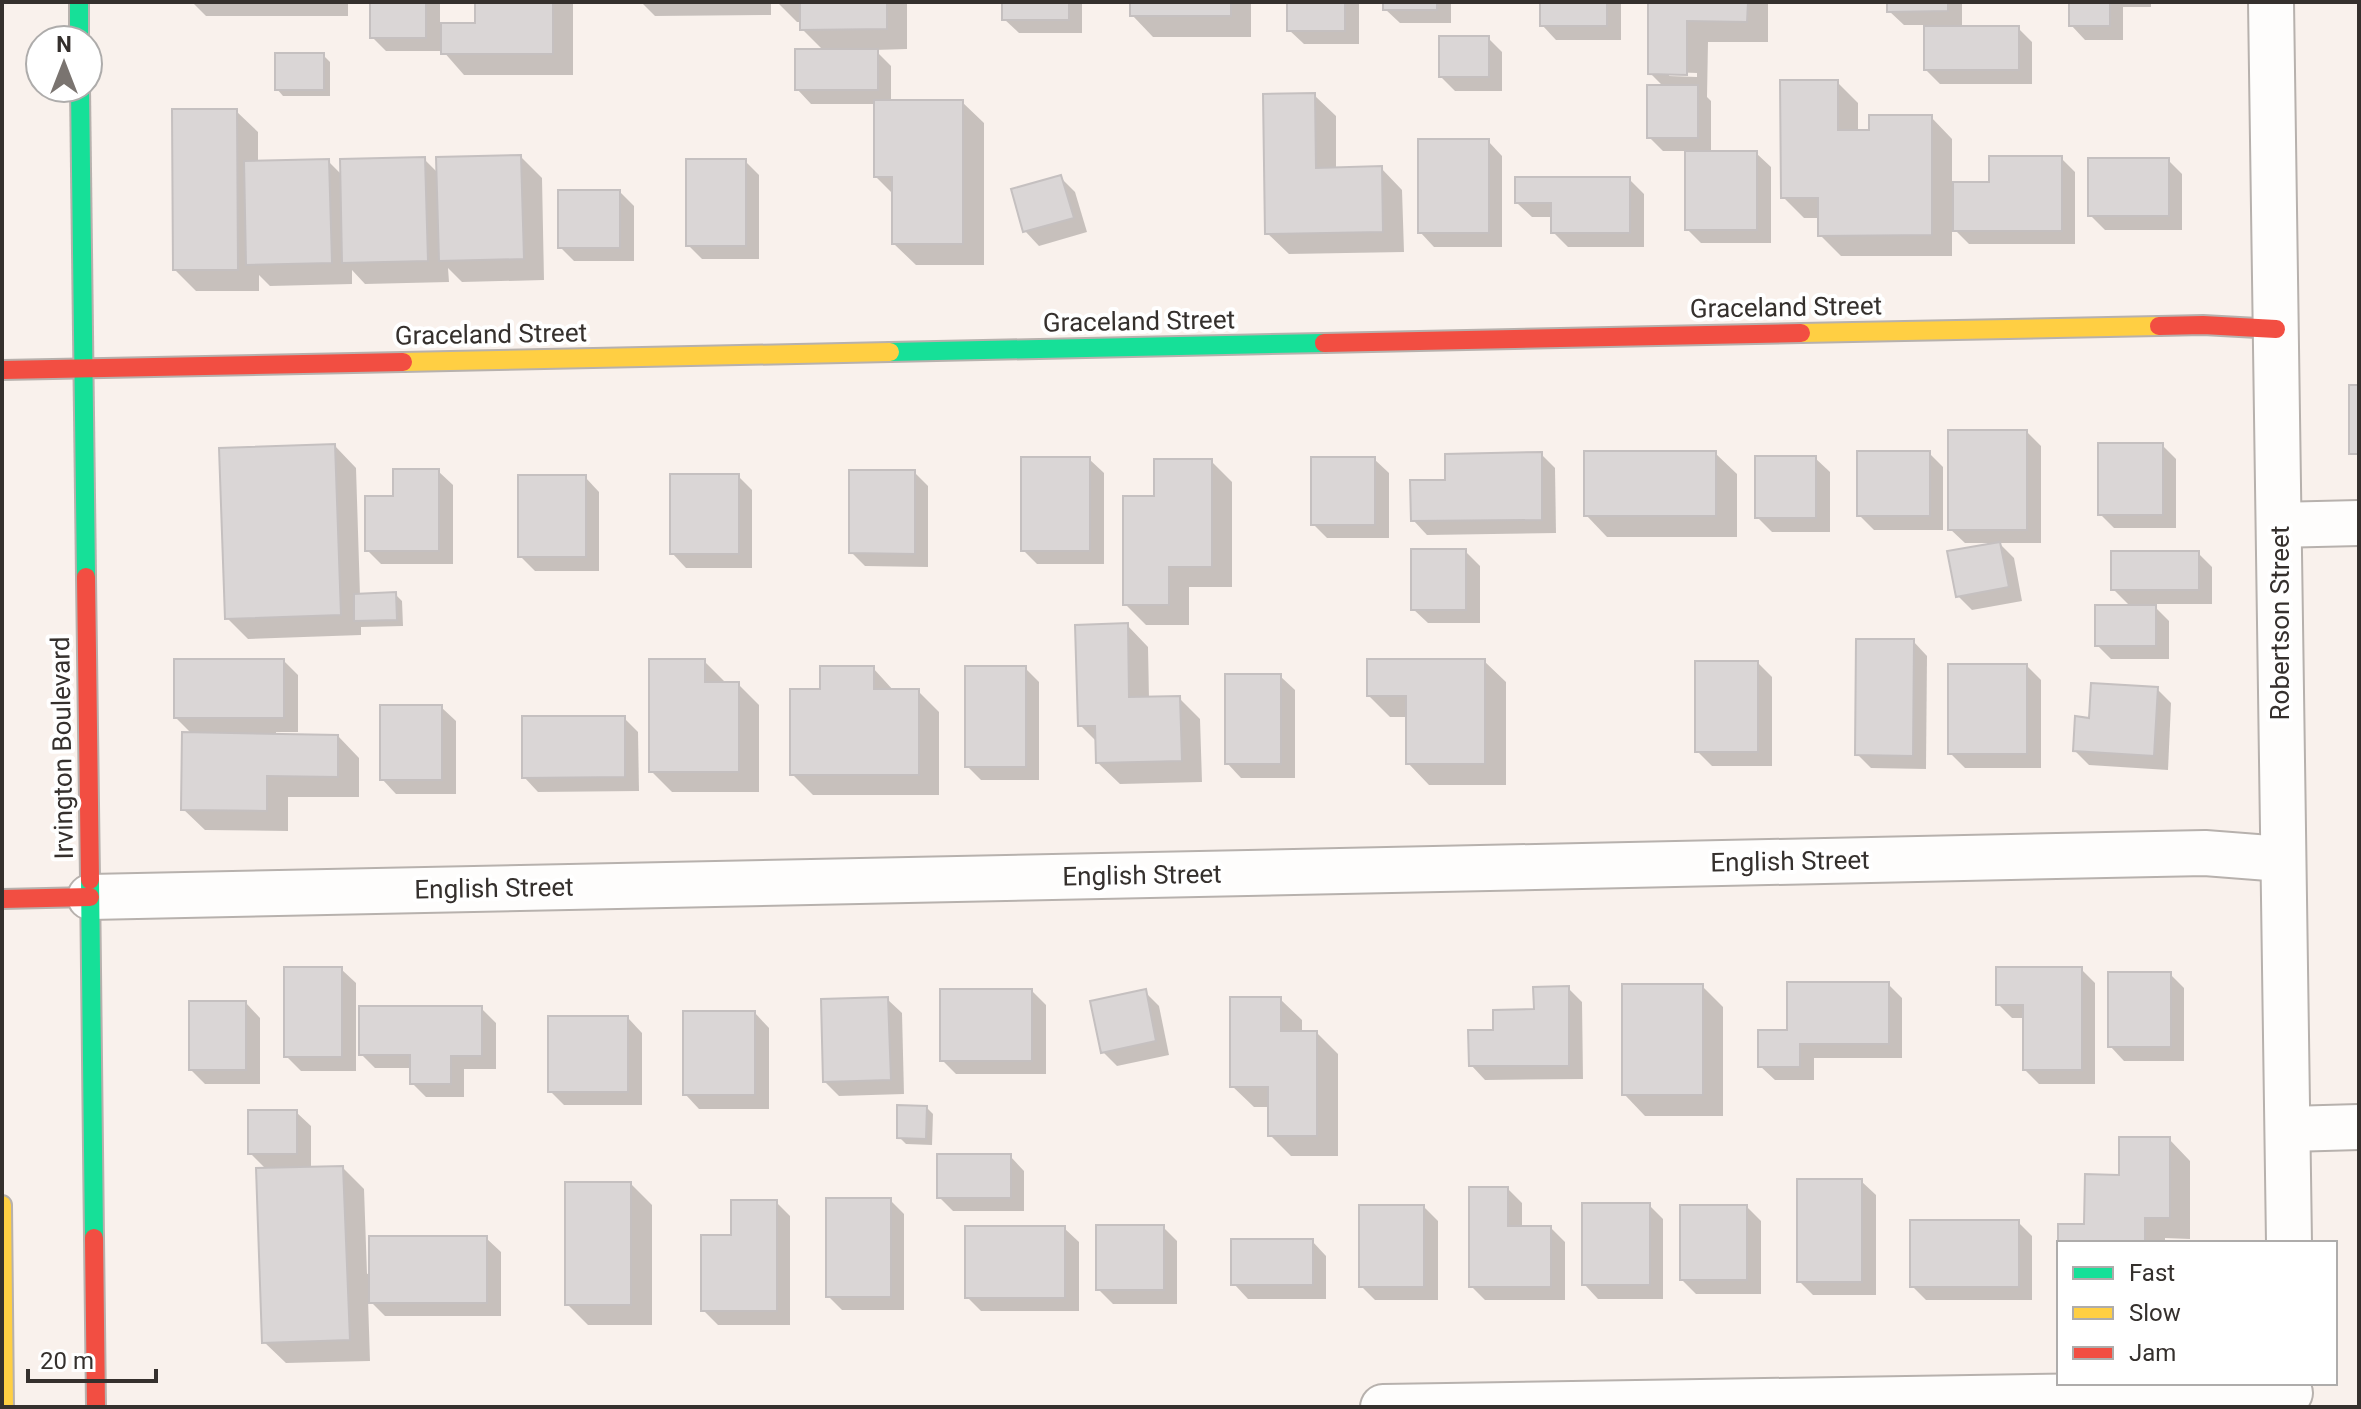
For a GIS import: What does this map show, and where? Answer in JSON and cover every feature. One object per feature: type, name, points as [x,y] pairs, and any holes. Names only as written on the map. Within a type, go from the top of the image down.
[{"type":"street","points":[[79,2],[79,24]]},
{"type":"street","name":"Robertson Street","points":[[2271,2],[2289,1241]]},
{"type":"street","name":"Irvington Boulevard","points":[[80,104],[96,1407]]},
{"type":"street","name":"Graceland Street","points":[[2,370],[2203,325],[2276,329]]},
{"type":"street","points":[[2280,525],[2359,523]]},
{"type":"street","name":"English Street","points":[[2,899],[2205,853],[2282,859]]},
{"type":"street","points":[[2289,1129],[2359,1127]]},
{"type":"street","points":[[2,1205],[4,1407]]},
{"type":"street","points":[[1383,1407],[2290,1394]]},
{"type":"building","points":[[370,2],[426,2],[426,38],[370,38]]},
{"type":"building","points":[[475,2],[553,2],[553,54],[441,54],[441,23],[475,23]]},
{"type":"building","points":[[800,2],[887,2],[887,29],[800,30]]},
{"type":"building","points":[[1002,2],[1069,2],[1069,20],[1002,20]]},
{"type":"building","points":[[1130,2],[1231,2],[1231,16],[1130,16]]},
{"type":"building","points":[[1287,2],[1345,2],[1345,31],[1287,31]]},
{"type":"building","points":[[1383,2],[1437,2],[1437,10],[1383,10]]},
{"type":"building","points":[[1540,2],[1607,2],[1607,26],[1540,26]]},
{"type":"building","points":[[1648,2],[1748,2],[1747,22],[1687,21],[1687,75],[1648,74]]},
{"type":"building","points":[[1887,2],[1948,2],[1948,11],[1887,12]]},
{"type":"building","points":[[2069,2],[2110,2],[2110,26],[2069,26]]},
{"type":"building","points":[[1924,26],[2019,26],[2019,70],[1924,70]]},
{"type":"building","points":[[1439,36],[1489,36],[1489,77],[1439,77]]},
{"type":"building","points":[[795,49],[878,49],[878,90],[795,90]]},
{"type":"building","points":[[275,53],[324,53],[324,90],[275,90]]},
{"type":"building","points":[[1780,80],[1838,80],[1838,130],[1869,130],[1869,115],[1932,115],[1932,235],[1818,236],[1818,198],[1781,198]]},
{"type":"building","points":[[1647,85],[1698,85],[1698,138],[1647,138]]},
{"type":"building","points":[[1315,93],[1316,168],[1382,166],[1383,232],[1265,234],[1263,94]]},
{"type":"building","points":[[874,100],[963,100],[963,244],[892,244],[892,177],[874,177]]},
{"type":"building","points":[[172,109],[237,109],[238,270],[173,270]]},
{"type":"building","points":[[1418,139],[1489,139],[1489,233],[1418,233]]},
{"type":"building","points":[[1685,151],[1757,151],[1757,230],[1685,230]]},
{"type":"building","points":[[521,155],[524,259],[439,261],[436,157]]},
{"type":"building","points":[[1989,156],[2062,156],[2062,231],[1953,231],[1953,182],[1989,182]]},
{"type":"building","points":[[425,157],[428,261],[342,263],[340,159]]},
{"type":"building","points":[[2088,158],[2169,158],[2169,216],[2088,216]]},
{"type":"building","points":[[329,159],[332,263],[246,265],[244,161]]},
{"type":"building","points":[[686,159],[746,159],[746,246],[686,246]]},
{"type":"building","points":[[1061,175],[1074,218],[1023,232],[1011,189]]},
{"type":"building","points":[[1515,177],[1630,177],[1630,233],[1551,233],[1551,203],[1515,203]]},
{"type":"building","points":[[558,190],[620,190],[620,248],[558,248]]},
{"type":"building","points":[[2349,385],[2359,385],[2359,454],[2349,454]]},
{"type":"building","points":[[1948,430],[2027,430],[2027,530],[1948,530]]},
{"type":"building","points":[[2098,443],[2163,443],[2163,515],[2098,515]]},
{"type":"building","points":[[335,444],[341,615],[225,619],[219,448]]},
{"type":"building","points":[[1584,451],[1716,451],[1716,516],[1584,516]]},
{"type":"building","points":[[1857,451],[1930,451],[1930,516],[1857,516]]},
{"type":"building","points":[[1542,452],[1542,520],[1411,521],[1410,480],[1445,480],[1445,454]]},
{"type":"building","points":[[1755,456],[1816,456],[1816,518],[1755,518]]},
{"type":"building","points":[[1021,457],[1090,457],[1090,551],[1021,551]]},
{"type":"building","points":[[1311,457],[1375,457],[1375,525],[1311,525]]},
{"type":"building","points":[[1154,459],[1212,459],[1212,567],[1169,567],[1169,605],[1123,605],[1123,496],[1154,496]]},
{"type":"building","points":[[393,469],[439,469],[439,551],[365,551],[365,496],[393,496]]},
{"type":"building","points":[[849,470],[915,470],[915,554],[849,553]]},
{"type":"building","points":[[670,474],[739,474],[739,554],[670,554]]},
{"type":"building","points":[[518,475],[586,475],[586,557],[518,557]]},
{"type":"building","points":[[2000,542],[2009,587],[1956,597],[1947,551]]},
{"type":"building","points":[[1411,549],[1466,549],[1466,610],[1411,610]]},
{"type":"building","points":[[2111,551],[2199,551],[2199,590],[2111,590]]},
{"type":"building","points":[[396,592],[397,620],[354,621],[354,594]]},
{"type":"building","points":[[2095,605],[2156,605],[2156,646],[2095,646]]},
{"type":"building","points":[[1128,623],[1129,697],[1180,696],[1182,761],[1096,763],[1095,726],[1078,726],[1075,625]]},
{"type":"building","points":[[1856,639],[1914,639],[1913,756],[1855,755]]},
{"type":"building","points":[[174,659],[284,659],[284,718],[174,718]]},
{"type":"building","points":[[649,659],[705,659],[705,682],[739,682],[739,772],[649,772]]},
{"type":"building","points":[[1367,659],[1485,659],[1485,764],[1406,764],[1406,696],[1367,696]]},
{"type":"building","points":[[1695,661],[1758,661],[1758,752],[1695,752]]},
{"type":"building","points":[[1948,664],[2027,664],[2027,754],[1948,754]]},
{"type":"building","points":[[820,666],[874,666],[874,689],[919,689],[919,775],[790,775],[790,689],[820,689]]},
{"type":"building","points":[[965,666],[1026,666],[1026,767],[965,767]]},
{"type":"building","points":[[1225,674],[1281,674],[1281,764],[1225,764]]},
{"type":"building","points":[[2091,683],[2158,687],[2154,756],[2073,751],[2075,716],[2089,718]]},
{"type":"building","points":[[380,705],[442,705],[442,780],[380,780]]},
{"type":"building","points":[[522,716],[625,716],[625,777],[522,778]]},
{"type":"building","points":[[182,732],[338,735],[338,777],[267,776],[267,811],[181,810]]},
{"type":"building","points":[[284,967],[342,967],[342,1057],[284,1057]]},
{"type":"building","points":[[1996,967],[2082,967],[2082,1070],[2023,1070],[2023,1005],[1996,1005]]},
{"type":"building","points":[[2108,972],[2171,972],[2171,1047],[2108,1047]]},
{"type":"building","points":[[1787,982],[1889,982],[1889,1044],[1800,1044],[1800,1067],[1758,1067],[1758,1030],[1787,1030]]},
{"type":"building","points":[[1622,984],[1703,984],[1703,1095],[1622,1095]]},
{"type":"building","points":[[1569,986],[1569,1066],[1469,1066],[1468,1030],[1493,1030],[1493,1010],[1534,1009],[1533,987]]},
{"type":"building","points":[[940,989],[1032,989],[1032,1061],[940,1061]]},
{"type":"building","points":[[1146,989],[1156,1041],[1101,1053],[1090,1001]]},
{"type":"building","points":[[888,997],[891,1080],[823,1082],[821,999]]},
{"type":"building","points":[[1230,997],[1281,997],[1281,1031],[1317,1031],[1317,1136],[1268,1136],[1268,1087],[1230,1087]]},
{"type":"building","points":[[189,1001],[246,1001],[246,1070],[189,1070]]},
{"type":"building","points":[[359,1006],[482,1006],[482,1056],[451,1056],[451,1084],[410,1084],[410,1055],[359,1055]]},
{"type":"building","points":[[683,1011],[755,1011],[755,1095],[683,1095]]},
{"type":"building","points":[[548,1016],[628,1016],[628,1092],[548,1092]]},
{"type":"building","points":[[897,1105],[927,1106],[926,1139],[897,1138]]},
{"type":"building","points":[[248,1110],[297,1110],[297,1154],[248,1154]]},
{"type":"building","points":[[2119,1137],[2170,1137],[2170,1218],[2145,1218],[2145,1241],[2058,1241],[2058,1224],[2084,1224],[2085,1174],[2119,1175]]},
{"type":"building","points":[[937,1154],[1011,1154],[1011,1198],[937,1198]]},
{"type":"building","points":[[343,1166],[350,1340],[262,1343],[256,1168]]},
{"type":"building","points":[[1797,1179],[1862,1179],[1862,1282],[1797,1282]]},
{"type":"building","points":[[565,1182],[631,1182],[631,1305],[565,1305]]},
{"type":"building","points":[[1469,1187],[1508,1187],[1508,1226],[1551,1226],[1551,1287],[1469,1287]]},
{"type":"building","points":[[826,1198],[891,1198],[891,1297],[826,1297]]},
{"type":"building","points":[[731,1200],[777,1200],[777,1311],[701,1311],[701,1235],[731,1235]]},
{"type":"building","points":[[1582,1203],[1650,1203],[1650,1285],[1582,1285]]},
{"type":"building","points":[[1359,1205],[1424,1205],[1424,1287],[1359,1287]]},
{"type":"building","points":[[1680,1205],[1747,1205],[1747,1280],[1680,1280]]},
{"type":"building","points":[[1910,1220],[2019,1220],[2019,1287],[1910,1287]]},
{"type":"building","points":[[1096,1225],[1164,1225],[1164,1290],[1096,1290]]},
{"type":"building","points":[[965,1226],[1065,1226],[1065,1298],[965,1298]]},
{"type":"building","points":[[369,1236],[487,1236],[487,1303],[369,1303]]},
{"type":"building","points":[[1231,1239],[1313,1239],[1313,1285],[1231,1285]]},
{"type":"traffic: fast","points":[[79,2],[79,24]]},
{"type":"traffic: fast","points":[[80,104],[86,577]]},
{"type":"traffic: fast","points":[[890,352],[1324,343]]},
{"type":"traffic: fast","points":[[90,880],[94,1238]]},
{"type":"traffic: slow","points":[[1801,333],[2159,326]]},
{"type":"traffic: slow","points":[[403,362],[890,352]]},
{"type":"traffic: slow","points":[[2,1205],[4,1407]]},
{"type":"traffic: jam","points":[[2159,326],[2276,329]]},
{"type":"traffic: jam","points":[[1324,343],[1801,333]]},
{"type":"traffic: jam","points":[[2,370],[403,362]]},
{"type":"traffic: jam","points":[[86,577],[90,880]]},
{"type":"traffic: jam","points":[[2,899],[90,897]]},
{"type":"traffic: jam","points":[[94,1238],[96,1407]]}]
